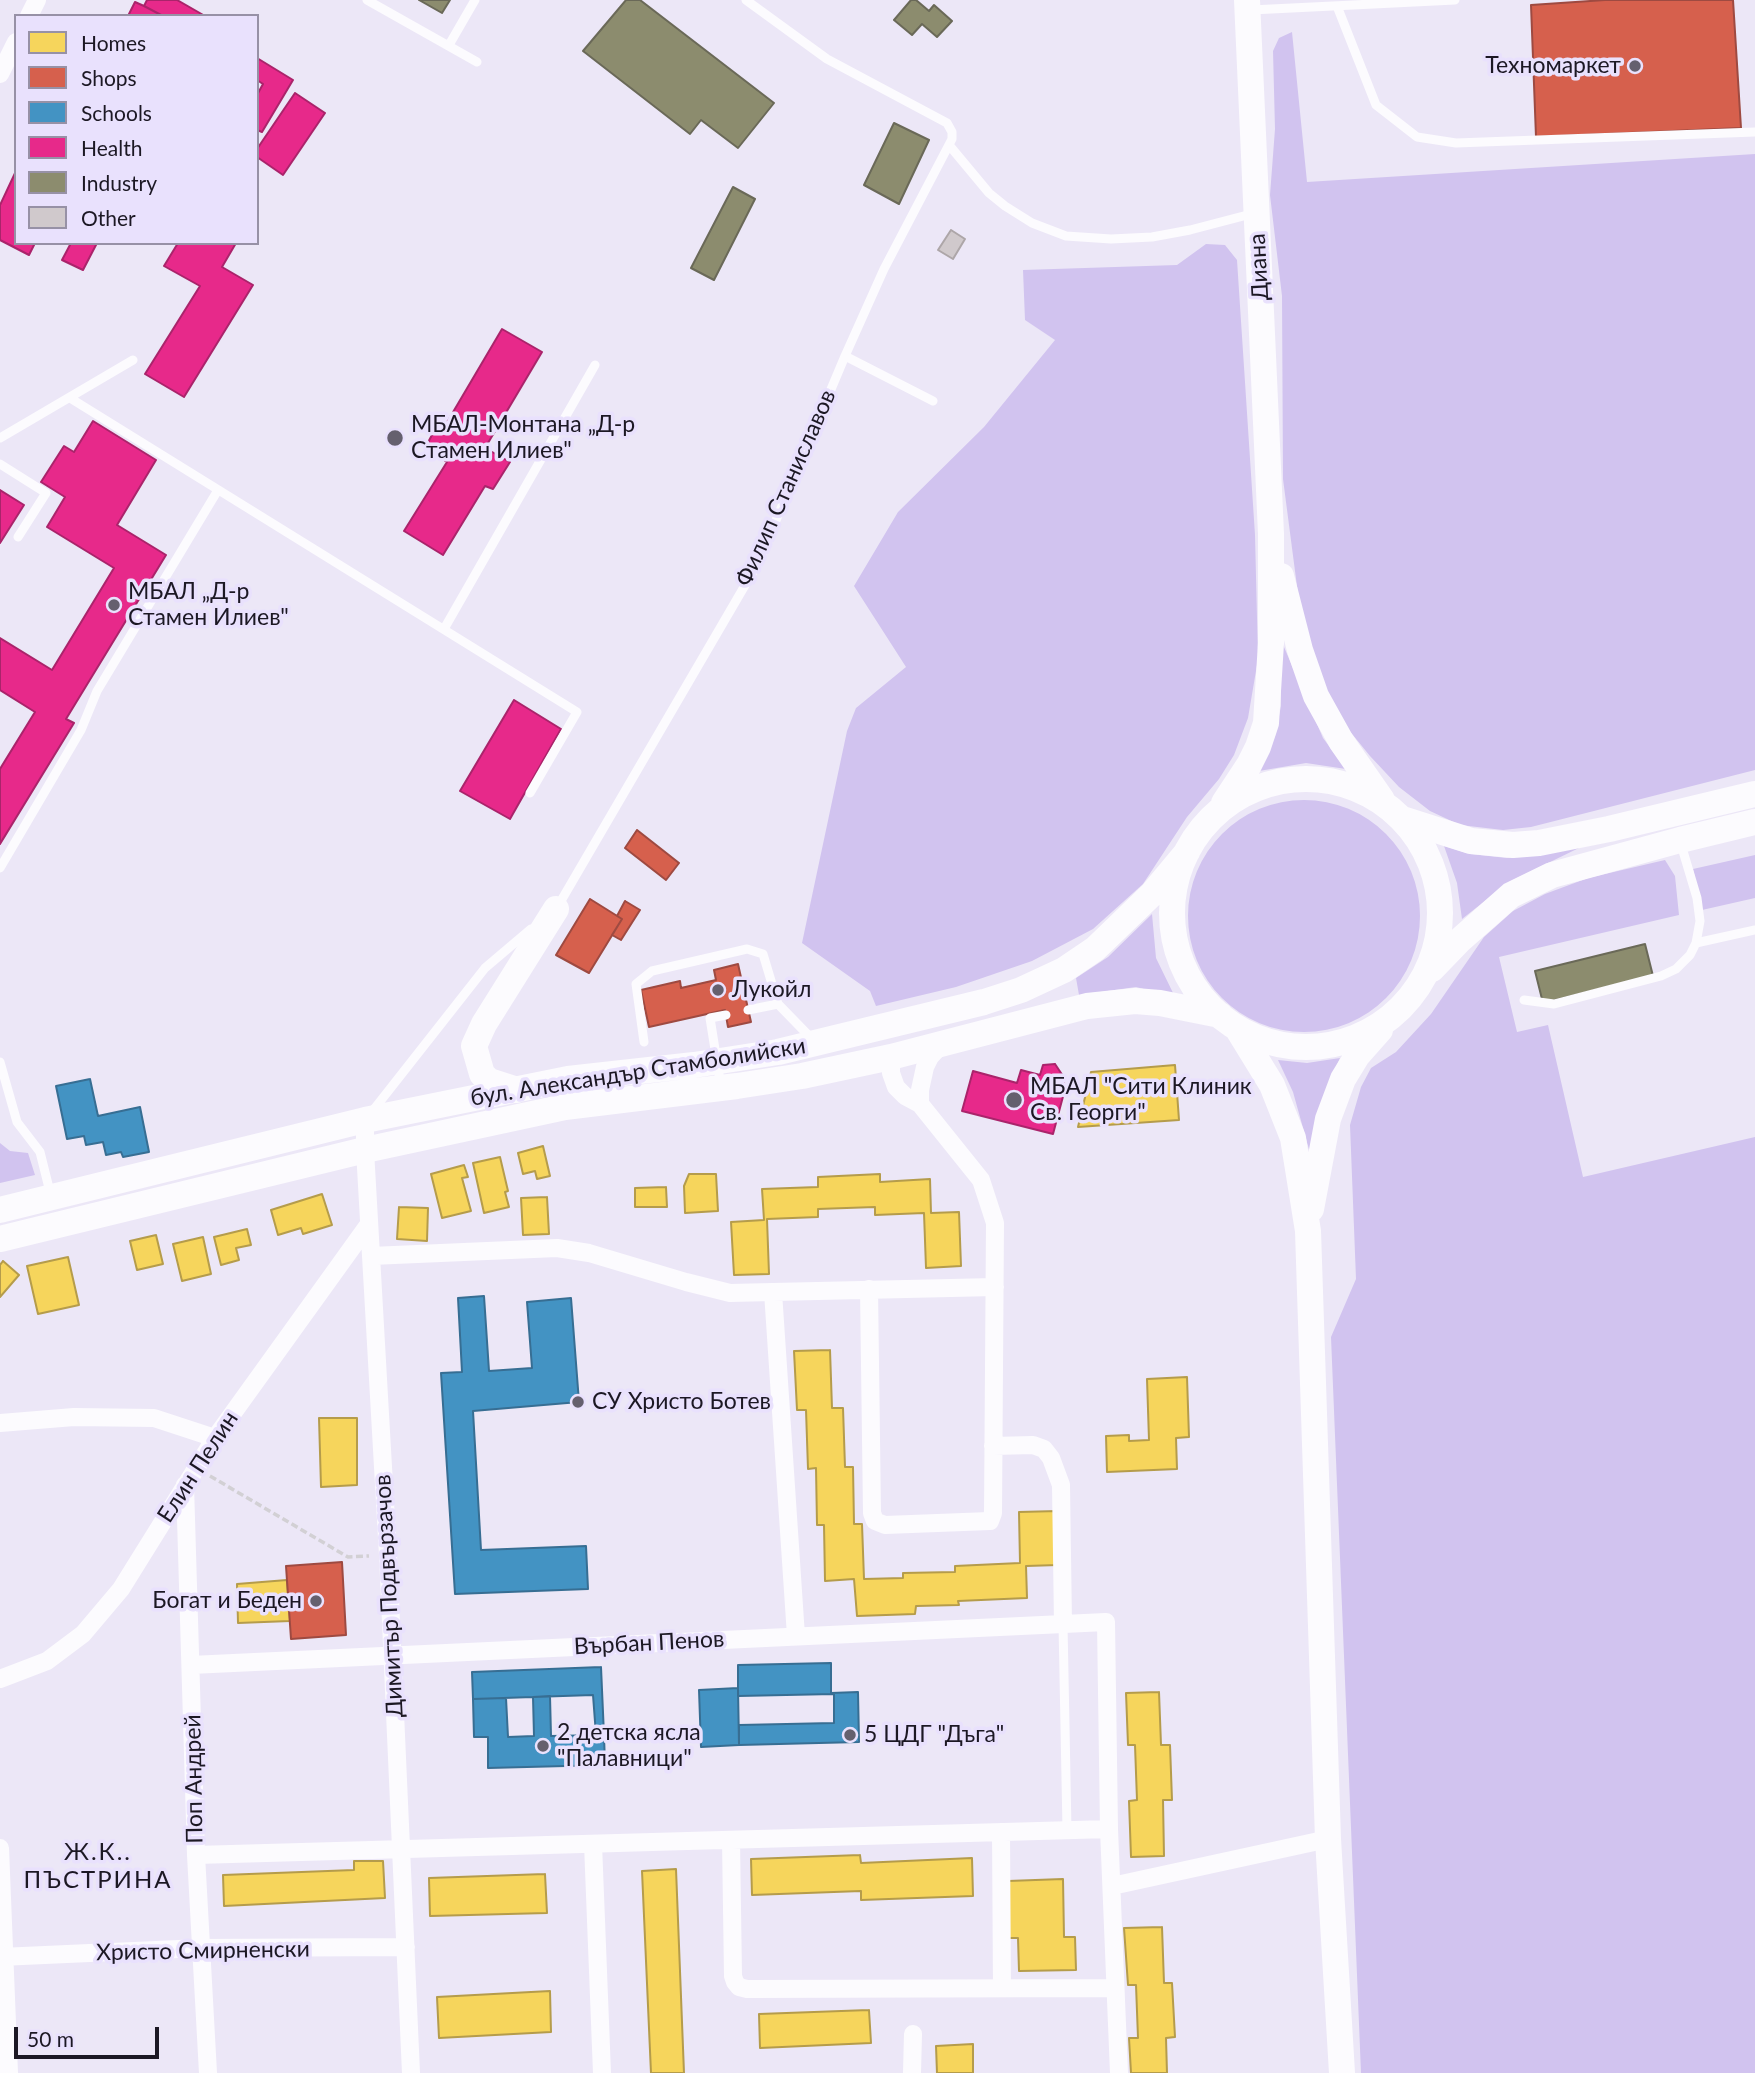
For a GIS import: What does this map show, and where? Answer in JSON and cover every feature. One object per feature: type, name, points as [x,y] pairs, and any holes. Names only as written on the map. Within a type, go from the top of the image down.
[{"type":"main road","name":"Диана","points":[[1247,5],[1271,534]]},
{"type":"main road","points":[[1271,534],[1293,626],[1316,696],[1342,741],[1421,844],[1434,872],[1440,903],[1440,926],[1436,949],[1424,978]]},
{"type":"main road","points":[[1217,813],[1249,765],[1266,723],[1271,643],[1271,534]]},
{"type":"main road","points":[[1217,813],[1255,789],[1300,779],[1318,780],[1353,788],[1394,812],[1471,841],[1513,845],[1539,843],[1609,829],[1755,794]]},
{"type":"main road","name":"бул. Александър Стамболийски","points":[[0,1239],[365,1150],[565,1107],[657,1094],[719,1077],[817,1044],[984,1002],[1021,990],[1064,970],[1096,950],[1152,894],[1217,813]]},
{"type":"main road","points":[[1308,1231],[1328,1119],[1343,1079],[1357,1056],[1460,940],[1510,895],[1552,874],[1755,822]]},
{"type":"main road","points":[[1186,852],[1177,877],[1172,904],[1175,939],[1186,973],[1207,1003],[1228,1022],[1272,1085],[1293,1138],[1308,1231],[1328,1839],[1342,2073]]},
{"type":"main road","points":[[517,1090],[489,1081],[482,1074],[474,1046],[484,1024],[556,909]]},
{"type":"main road","name":"бул. Александър Стамболийски","points":[[0,1210],[365,1120],[568,1079],[802,1076],[941,1045],[1087,1006],[1135,1001],[1160,1003],[1228,1022],[1276,1043],[1318,1046],[1366,1033],[1394,1014]]},
{"type":"main road","points":[[891,1057],[915,1035],[984,1002]]},
{"type":"street","points":[[0,74],[14,46]]},
{"type":"street","points":[[920,1104],[925,1067],[941,1045]]},
{"type":"street","points":[[869,1289],[875,1521],[885,1525],[990,1521],[993,1513],[995,1223],[981,1180],[920,1104],[905,1096],[897,1087],[891,1073],[891,1057]]},
{"type":"street","name":"Димитър Подвързачов","points":[[365,1120],[411,2073]]},
{"type":"street","name":"Елин Пелин","points":[[0,1679],[47,1661],[83,1634],[121,1588],[215,1438],[369,1224]]},
{"type":"street","points":[[372,1256],[557,1248],[589,1253],[730,1293],[995,1287]]},
{"type":"street","points":[[773,1292],[796,1636]]},
{"type":"street","points":[[0,1423],[74,1417],[154,1418],[215,1438]]},
{"type":"street","points":[[993,1446],[1033,1446],[1044,1449],[1051,1458],[1061,1485],[1063,1624]]},
{"type":"street","name":"Поп Андрей","points":[[185,1486],[196,1855],[208,2073]]},
{"type":"street","name":"Върбан Пенов","points":[[191,1665],[1106,1622],[1109,1829]]},
{"type":"street","points":[[196,1855],[1109,1829],[1119,2073]]},
{"type":"street","points":[[1002,1832],[1002,1988]]},
{"type":"street","points":[[1112,1886],[1328,1839]]},
{"type":"street","points":[[732,1840],[733,1976],[739,1987],[1115,1988]]},
{"type":"street","points":[[593,1844],[602,2073]]},
{"type":"street","points":[[0,1848],[9,2073]]},
{"type":"street","name":"Христо Смирненски","points":[[3,1957],[201,1948],[406,1947]]},
{"type":"street","points":[[912,2073],[913,2034]]},
{"type":"lane","points":[[367,0],[477,62]]},
{"type":"lane","points":[[449,45],[475,0]]},
{"type":"lane","points":[[746,0],[828,59],[947,123],[952,132],[948,145],[989,192],[1032,223],[1066,236],[1111,239],[1152,237],[1256,212]]},
{"type":"lane","points":[[1247,5],[1337,6],[1455,0]]},
{"type":"lane","points":[[1337,6],[1376,105],[1417,137],[1456,144],[1755,132]]},
{"type":"lane","name":"Филип Станиславов","points":[[365,1120],[485,968],[556,909],[758,563],[884,270],[948,145]]},
{"type":"lane","points":[[845,356],[933,401]]},
{"type":"lane","points":[[0,438],[133,359]]},
{"type":"lane","points":[[444,628],[595,365]]},
{"type":"lane","points":[[70,398],[576,712],[530,793]]},
{"type":"lane","points":[[0,464],[46,493],[18,537]]},
{"type":"lane","points":[[0,868],[81,730],[97,691],[218,490]]},
{"type":"lane","points":[[1524,1000],[1554,1004],[1676,970],[1690,955],[1699,932],[1699,913],[1679,840]]},
{"type":"lane","points":[[1696,943],[1755,930]]},
{"type":"lane","points":[[644,1042],[636,984],[652,971],[747,949],[764,954],[778,1004],[817,1044]]},
{"type":"lane","points":[[748,1010],[778,1004]]},
{"type":"lane","points":[[719,1077],[710,1018],[726,1015]]},
{"type":"lane","points":[[0,1062],[17,1122],[40,1152],[51,1198]]},
{"type":"lane","points":[[1063,1624],[1067,1830]]},
{"type":"path","points":[[196,1468],[348,1557],[388,1555]]},
{"type":"shaded area","points":[[1292,32],[1307,182],[1755,154],[1755,770],[1531,827],[1503,830],[1460,825],[1430,811],[1399,787],[1339,718],[1314,662],[1298,594],[1283,479],[1282,296],[1270,195],[1275,129],[1273,51],[1279,38]]},
{"type":"shaded area","points":[[1206,244],[1225,245],[1237,260],[1255,535],[1258,659],[1248,718],[1234,755],[1219,779],[1187,817],[1143,884],[1093,929],[1032,961],[956,987],[876,1006],[870,991],[802,943],[847,731],[856,708],[906,667],[854,586],[898,512],[984,427],[1055,340],[1025,320],[1023,270],[1177,265]]},
{"type":"shaded area","points":[[1281,640],[1323,738],[1346,769],[1306,763],[1259,771],[1275,736],[1281,706]]},
{"type":"shaded area","points":[[1304,800],[1327,802],[1348,809],[1386,834],[1411,872],[1418,893],[1418,939],[1411,960],[1386,998],[1348,1023],[1327,1030],[1304,1032],[1281,1030],[1260,1023],[1222,998],[1197,960],[1190,939],[1188,916],[1190,893],[1197,872],[1222,834],[1260,809],[1281,802]]},
{"type":"shaded area","points":[[1444,846],[1470,854],[1507,858],[1581,847],[1509,882],[1462,919],[1457,883]]},
{"type":"shaded area","points":[[1755,855],[1755,898],[1702,910],[1693,869]]},
{"type":"shaded area","points":[[1665,860],[1675,876],[1679,915],[1499,957],[1517,1032],[1548,1025],[1583,1177],[1755,1137],[1755,2073],[1361,2073],[1331,1337],[1356,1279],[1350,1125],[1361,1087],[1371,1068],[1396,1052],[1431,1014],[1484,937],[1513,911],[1545,894],[1588,878]]},
{"type":"shaded area","points":[[1152,914],[1156,958],[1175,997],[1136,987],[1079,995],[1076,978],[1108,957]]},
{"type":"shaded area","points":[[1340,1058],[1321,1103],[1310,1153],[1293,1092],[1278,1060],[1307,1063]]},
{"type":"shaded area","points":[[0,1143],[10,1151],[28,1153],[35,1175],[0,1183]]},
{"type":"building: Homes","points":[[1175,1065],[1179,1120],[1078,1127],[1091,1072]]},
{"type":"building: Homes","points":[[543,1146],[550,1176],[537,1179],[535,1171],[523,1174],[518,1153]]},
{"type":"building: Homes","points":[[500,1157],[509,1207],[484,1213],[473,1163]]},
{"type":"building: Homes","points":[[464,1165],[468,1177],[462,1178],[471,1211],[442,1218],[431,1174]]},
{"type":"building: Homes","points":[[689,1174],[716,1174],[718,1211],[685,1213],[684,1186]]},
{"type":"building: Homes","points":[[880,1174],[880,1182],[930,1179],[931,1213],[959,1212],[961,1266],[926,1268],[924,1213],[875,1215],[875,1207],[818,1209],[818,1217],[767,1219],[769,1274],[734,1275],[731,1222],[764,1220],[762,1189],[818,1187],[818,1177]]},
{"type":"building: Homes","points":[[666,1187],[667,1207],[635,1207],[635,1188]]},
{"type":"building: Homes","points":[[322,1194],[332,1225],[303,1234],[301,1228],[278,1235],[271,1210]]},
{"type":"building: Homes","points":[[547,1197],[549,1234],[523,1235],[521,1198]]},
{"type":"building: Homes","points":[[399,1207],[428,1208],[427,1241],[397,1239]]},
{"type":"building: Homes","points":[[247,1229],[251,1245],[236,1248],[239,1260],[221,1265],[214,1237]]},
{"type":"building: Homes","points":[[156,1235],[163,1264],[137,1270],[130,1241]]},
{"type":"building: Homes","points":[[203,1237],[211,1274],[182,1281],[173,1244]]},
{"type":"building: Homes","points":[[68,1257],[79,1305],[38,1314],[27,1266]]},
{"type":"building: Homes","points":[[3,1261],[19,1275],[0,1297],[0,1265]]},
{"type":"building: Homes","points":[[830,1350],[832,1408],[843,1408],[845,1467],[853,1467],[854,1524],[862,1524],[864,1579],[903,1578],[903,1573],[955,1572],[955,1566],[1020,1563],[1019,1512],[1058,1511],[1058,1565],[1026,1566],[1027,1598],[958,1601],[959,1605],[916,1606],[915,1614],[857,1616],[854,1579],[825,1581],[824,1525],[817,1525],[816,1468],[808,1469],[806,1410],[797,1410],[794,1351]]},
{"type":"building: Homes","points":[[1187,1377],[1189,1437],[1176,1438],[1177,1469],[1107,1472],[1106,1436],[1129,1435],[1129,1441],[1149,1440],[1147,1379]]},
{"type":"building: Homes","points":[[319,1418],[357,1418],[357,1485],[321,1487]]},
{"type":"building: Homes","points":[[287,1580],[290,1621],[238,1623],[237,1584]]},
{"type":"building: Homes","points":[[1159,1692],[1161,1745],[1170,1745],[1172,1800],[1163,1800],[1164,1856],[1131,1857],[1129,1801],[1137,1800],[1135,1745],[1128,1745],[1126,1693]]},
{"type":"building: Homes","points":[[860,1855],[861,1863],[972,1858],[973,1896],[861,1900],[861,1891],[752,1895],[751,1859]]},
{"type":"building: Homes","points":[[354,1861],[383,1861],[385,1898],[224,1906],[223,1875],[354,1870]]},
{"type":"building: Homes","points":[[676,1869],[684,2073],[651,2073],[642,1871]]},
{"type":"building: Homes","points":[[545,1874],[547,1913],[430,1916],[429,1878]]},
{"type":"building: Homes","points":[[1063,1879],[1064,1937],[1075,1937],[1076,1970],[1019,1971],[1018,1938],[1009,1938],[1008,1881]]},
{"type":"building: Homes","points":[[1162,1927],[1164,1983],[1172,1983],[1175,2037],[1166,2038],[1167,2073],[1131,2073],[1129,2038],[1138,2038],[1136,1985],[1128,1985],[1124,1928]]},
{"type":"building: Homes","points":[[550,1991],[551,2032],[439,2038],[437,1997]]},
{"type":"building: Homes","points":[[869,2010],[871,2043],[760,2048],[759,2014]]},
{"type":"building: Homes","points":[[973,2044],[973,2073],[937,2073],[936,2046]]},
{"type":"building: Shops","name":"Техномаркет","points":[[1605,0],[1733,0],[1741,128],[1536,137],[1531,5]]},
{"type":"building: Shops","points":[[637,830],[679,863],[666,880],[625,848]]},
{"type":"building: Shops","points":[[590,899],[622,919],[589,973],[556,955]]},
{"type":"building: Shops","points":[[625,901],[640,910],[621,940],[612,935],[622,919],[617,916]]},
{"type":"building: Shops","points":[[738,964],[751,1022],[728,1027],[725,1010],[649,1027],[641,990],[680,981],[681,988],[716,980],[714,970]]},
{"type":"building: Shops","name":"Богат и Беден","points":[[342,1562],[346,1635],[291,1639],[286,1566]]},
{"type":"building: Schools","points":[[90,1079],[98,1116],[140,1107],[149,1152],[123,1157],[121,1152],[106,1155],[103,1142],[86,1145],[84,1136],[67,1139],[56,1086]]},
{"type":"building: Schools","points":[[484,1296],[489,1371],[532,1368],[527,1302],[571,1298],[579,1402],[473,1411],[481,1550],[586,1546],[588,1589],[455,1594],[441,1373],[462,1372],[458,1298]]},
{"type":"building: Schools","points":[[831,1663],[831,1693],[858,1692],[859,1742],[739,1745],[739,1725],[834,1723],[834,1694],[738,1696],[738,1665]]},
{"type":"building: Schools","points":[[601,1667],[604,1735],[596,1735],[593,1695],[473,1699],[472,1672]]},
{"type":"building: Schools","points":[[738,1688],[739,1745],[701,1747],[699,1690]]},
{"type":"building: Schools","points":[[550,1696],[551,1736],[604,1735],[605,1765],[488,1768],[488,1737],[474,1737],[473,1699],[506,1698],[508,1737],[534,1736],[533,1697]]},
{"type":"building: Health","points":[[147,0],[177,0],[202,14],[159,14],[144,6]]},
{"type":"building: Health","points":[[135,2],[159,14],[129,14]]},
{"type":"building: Health","points":[[259,59],[293,80],[262,132],[259,131],[259,91],[263,84],[259,81]]},
{"type":"building: Health","points":[[295,93],[325,113],[283,175],[259,158],[259,146]]},
{"type":"building: Health","points":[[14,175],[14,245],[34,245],[29,255],[0,240],[0,205]]},
{"type":"building: Health","points":[[70,245],[96,245],[83,270],[62,260]]},
{"type":"building: Health","points":[[177,245],[235,245],[222,267],[253,285],[184,397],[145,374],[200,286],[164,266]]},
{"type":"building: Health","points":[[502,329],[542,352],[485,448],[510,462],[493,489],[485,486],[443,555],[404,531],[447,462],[425,448],[440,420],[446,424]]},
{"type":"building: Health","name":"МБАЛ „Д-р Стамен Илиев\"","points":[[93,421],[156,460],[117,525],[166,555],[66,719],[74,723],[0,844],[0,769],[35,712],[0,690],[0,638],[52,670],[114,568],[47,527],[65,497],[41,482],[64,446],[74,452]]},
{"type":"building: Health","points":[[0,490],[24,505],[0,543]]},
{"type":"building: Health","points":[[514,700],[561,729],[510,819],[460,791]]},
{"type":"building: Health","name":"МБАЛ \"Сити Клиник Св. Георги\"","points":[[1055,1064],[1063,1076],[1065,1089],[1053,1134],[962,1111],[973,1071],[1017,1083],[1021,1070],[1040,1075],[1043,1065]]},
{"type":"building: Industry","points":[[419,0],[450,0],[442,13]]},
{"type":"building: Industry","points":[[626,0],[640,0],[774,103],[738,148],[701,120],[690,134],[583,51]]},
{"type":"building: Industry","points":[[911,0],[916,0],[929,11],[934,5],[952,21],[937,37],[922,24],[912,35],[894,20]]},
{"type":"building: Industry","points":[[894,123],[929,140],[899,204],[864,185]]},
{"type":"building: Industry","points":[[733,187],[755,199],[714,280],[691,268]]},
{"type":"building: Industry","points":[[1645,944],[1653,976],[1543,1003],[1535,971]]},
{"type":"building: Other","points":[[951,230],[965,239],[953,259],[938,250]]},
{"type":"place","name":"Техномаркет","points":[[1635,66]]},
{"type":"place","name":"МБАЛ-Монтана „Д-р Стамен Илиев\"","points":[[395,438]]},
{"type":"place","name":"МБАЛ „Д-р Стамен Илиев\"","points":[[114,605]]},
{"type":"place","name":"Лукойл","points":[[718,990]]},
{"type":"place","name":"МБАЛ \"Сити Клиник Св. Георги\"","points":[[1014,1100]]},
{"type":"place","name":"СУ Христо Ботев","points":[[578,1402]]},
{"type":"place","name":"Богат и Беден","points":[[316,1601]]},
{"type":"place","name":"5 ЦДГ \"Дъга\"","points":[[850,1735]]},
{"type":"place","name":"2 детска ясла \"Палавници\"","points":[[543,1746]]},
{"type":"district","name":"Ж.К.. ПЪСТРИНА","points":[[98,1866]]}]
